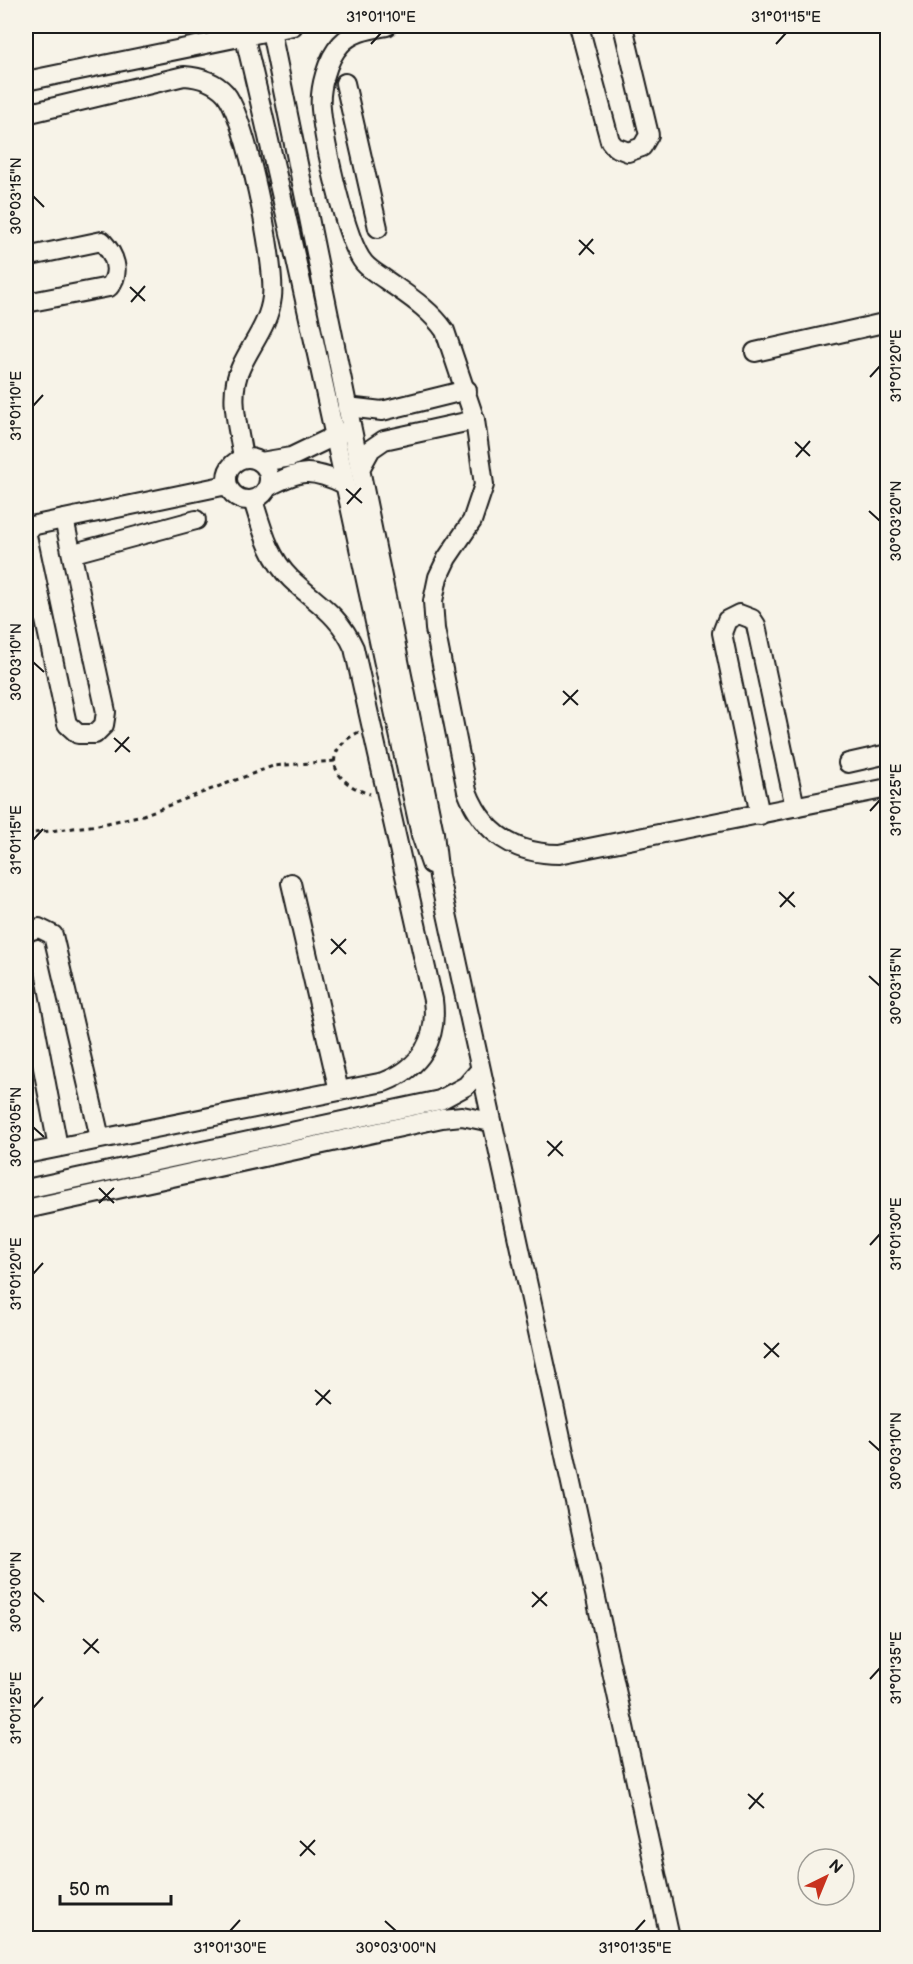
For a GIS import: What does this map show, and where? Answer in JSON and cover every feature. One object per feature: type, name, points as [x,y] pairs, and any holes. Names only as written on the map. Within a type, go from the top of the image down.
[{"type":"street","points":[[26,81],[245,38],[293,26]]},
{"type":"street","points":[[387,26],[352,34],[333,55],[328,67],[321,107],[347,228],[359,254],[370,268],[437,319],[445,330],[475,420],[483,467],[484,485],[481,500],[472,521],[447,558],[438,577],[433,610],[466,791],[480,818],[502,839],[515,847],[529,852],[560,854],[888,788]]},
{"type":"street","points":[[579,26],[610,141],[615,147],[628,152],[642,147],[648,135],[623,26]]},
{"type":"street","points":[[271,31],[347,407],[343,432],[344,484],[421,835],[428,857],[439,878]]},
{"type":"street","points":[[245,38],[306,296],[343,432],[360,470],[434,833],[439,878],[670,1938]]},
{"type":"street","points":[[26,114],[184,76],[207,80],[225,94],[232,103],[248,151],[262,218],[273,295],[261,333],[240,369],[235,389],[235,409],[243,458]]},
{"type":"street","points":[[345,83],[378,228]]},
{"type":"street","points":[[330,152],[360,148]]},
{"type":"street","points":[[26,257],[102,241],[111,251],[116,268],[116,279],[109,287],[26,303]]},
{"type":"street","points":[[755,352],[888,322]]},
{"type":"street","points":[[347,407],[364,411],[382,411],[466,390]]},
{"type":"street","points":[[360,470],[371,449],[384,440],[475,420]]},
{"type":"street","points":[[343,432],[291,457],[261,462],[243,458],[231,466],[228,471],[227,485],[240,499],[254,500],[260,497],[268,487],[302,471],[320,474],[344,484]]},
{"type":"street","points":[[261,462],[269,473],[268,487]]},
{"type":"street","points":[[64,519],[74,553],[106,712],[104,725],[89,736],[78,734],[67,724],[26,529],[64,519],[227,485]]},
{"type":"street","points":[[26,1154],[384,1082],[398,1077],[421,1057],[434,1030],[433,1000],[358,663],[347,634],[327,608],[292,580],[281,567],[263,535],[254,500]]},
{"type":"street","points":[[74,553],[196,520]]},
{"type":"street","points":[[760,815],[722,633],[726,620],[739,614],[752,619],[756,625],[795,807]]},
{"type":"street","points":[[848,763],[888,754]]},
{"type":"street","points":[[291,883],[339,1091]]},
{"type":"street","points":[[26,932],[39,928],[53,936],[100,1138]]},
{"type":"street","points":[[26,978],[58,1147]]},
{"type":"street","points":[[26,1189],[440,1100],[458,1092],[480,1070]]},
{"type":"street","points":[[26,1209],[442,1118],[462,1116],[491,1122]]},
{"type":"path","points":[[372,725],[344,741],[335,761],[339,777],[344,783],[389,800]]},
{"type":"path","points":[[26,834],[98,825],[143,815],[273,766],[335,761]]}]
